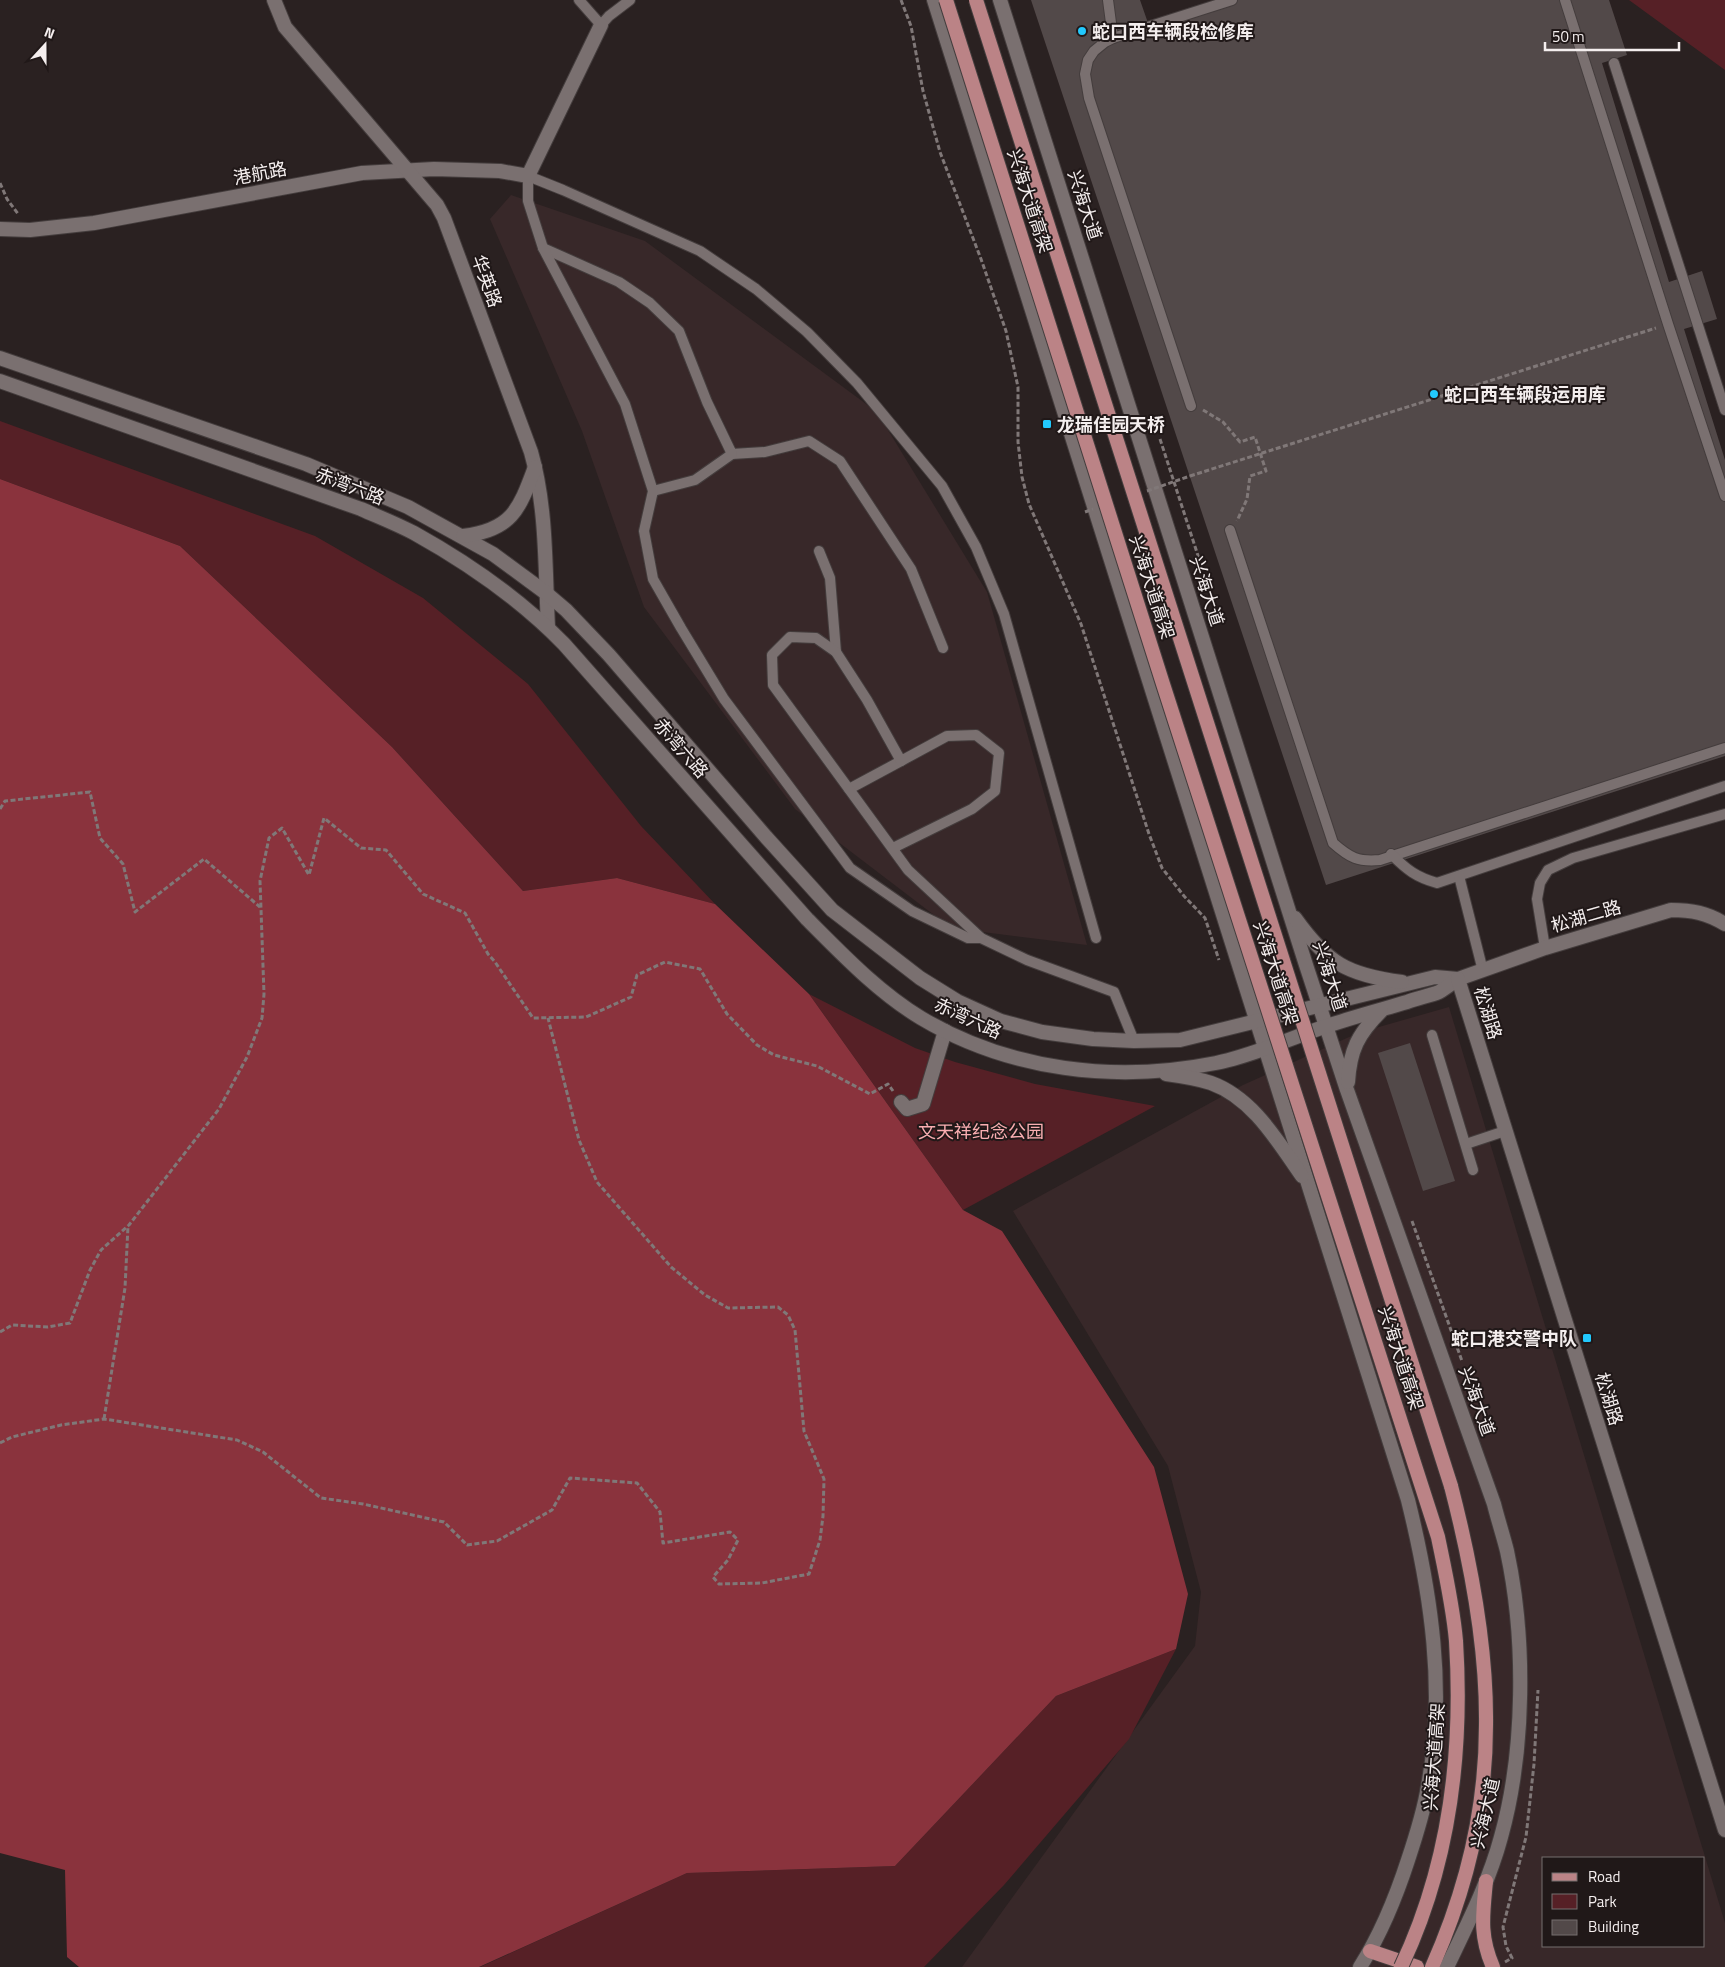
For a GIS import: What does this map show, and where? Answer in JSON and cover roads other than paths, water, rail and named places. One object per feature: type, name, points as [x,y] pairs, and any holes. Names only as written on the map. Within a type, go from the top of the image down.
[{"type":"main road","name":"兴海大道高架","points":[[946,0],[1163,684],[1438,1536],[1456,1640],[1456,1736],[1448,1823],[1439,1863],[1425,1906],[1401,1967]]},
{"type":"main road","name":"兴海大道高架","points":[[976,0],[1451,1486],[1463,1533],[1479,1630],[1484,1677],[1486,1725],[1483,1780],[1478,1821],[1468,1869],[1432,1967]]},
{"type":"main road","points":[[1486,1881],[1482,1932],[1492,1967]]},
{"type":"main road","points":[[1370,1952],[1392,1967]]},
{"type":"main road","points":[[1370,1952],[1417,1967]]},
{"type":"street","name":"华英路","points":[[274,0],[285,27],[437,205],[444,218],[535,467],[542,508],[548,627]]},
{"type":"street","points":[[934,0],[1265,1049],[1311,1188],[1408,1500],[1419,1546],[1428,1596],[1436,1695],[1434,1740],[1428,1787],[1418,1830],[1400,1883],[1370,1952],[1360,1967]]},
{"type":"street","name":"兴海大道","points":[[1000,0],[1287,907],[1347,1090],[1494,1504],[1507,1552],[1519,1649],[1517,1753],[1501,1838],[1486,1881],[1447,1967]]},
{"type":"street","points":[[528,176],[601,25]]},
{"type":"street","name":"港航路","points":[[0,229],[30,230],[94,223],[362,173],[407,169],[500,171],[528,176]]},
{"type":"street","name":"赤湾六路","points":[[0,358],[306,464],[408,507],[493,554],[566,610],[608,655],[832,910],[920,978],[957,1001],[1001,1021],[1042,1032],[1093,1039],[1134,1041],[1180,1040],[1319,1004]]},
{"type":"street","name":"赤湾六路","points":[[0,381],[361,509],[413,533],[509,594],[548,627],[585,667],[807,919],[847,960],[891,997],[945,1031],[1000,1054],[1052,1067],[1107,1073],[1152,1071],[1216,1063],[1265,1049],[1326,1026]]},
{"type":"street","points":[[463,536],[492,530],[505,522],[521,501],[535,467]]},
{"type":"street","points":[[1287,907],[1321,951],[1337,964],[1375,979],[1412,984]]},
{"type":"street","name":"松湖二路","points":[[1458,979],[1545,948],[1671,910],[1692,910],[1725,924]]},
{"type":"street","name":"松湖路","points":[[1319,1004],[1412,984],[1435,977],[1458,979]]},
{"type":"street","name":"松湖路","points":[[1326,1026],[1439,992],[1458,979]]},
{"type":"street","name":"松湖路","points":[[1458,979],[1725,1830]]},
{"type":"street","points":[[1347,1090],[1353,1048],[1369,1023],[1384,1009]]},
{"type":"street","points":[[901,1102],[907,1109],[923,1104],[945,1031]]},
{"type":"street","points":[[1152,1071],[1213,1084],[1251,1109],[1271,1132],[1311,1188]]},
{"type":"lane","points":[[580,0],[601,25],[609,16],[630,0]]},
{"type":"lane","points":[[1108,0],[1113,38]]},
{"type":"lane","points":[[1191,406],[1089,98],[1085,74],[1088,60],[1094,51],[1113,38],[1232,0]]},
{"type":"lane","points":[[1565,0],[1725,496]]},
{"type":"lane","points":[[1614,62],[1725,410]]},
{"type":"lane","points":[[981,938],[968,938],[912,911],[850,868],[724,699],[653,579],[644,531],[654,491],[625,404],[543,248],[528,201],[528,176],[700,251],[756,289],[807,332],[857,383],[942,486],[976,547],[1004,614],[1096,938]]},
{"type":"lane","points":[[543,248],[619,282],[650,303],[679,331],[707,402],[732,454]]},
{"type":"lane","points":[[654,491],[695,480],[732,454],[765,452],[809,441],[840,460],[912,569],[942,648]]},
{"type":"lane","points":[[1230,530],[1334,843],[1348,856],[1364,861],[1380,860],[1725,748]]},
{"type":"lane","points":[[819,550],[830,578],[836,652]]},
{"type":"lane","points":[[901,761],[867,700],[836,652],[816,638],[790,637],[772,655],[773,685],[908,870],[981,938],[1027,960],[1114,992],[1134,1041]]},
{"type":"lane","points":[[849,790],[948,736],[976,735],[999,753],[995,791],[972,809],[893,848]]},
{"type":"lane","points":[[1391,854],[1408,871],[1421,879],[1437,883],[1725,786]]},
{"type":"lane","points":[[1545,948],[1538,899],[1540,883],[1548,870],[1573,858],[1725,814]]},
{"type":"lane","points":[[1459,876],[1483,971]]},
{"type":"lane","points":[[1432,1035],[1474,1170]]},
{"type":"lane","points":[[1466,1144],[1506,1131]]},
{"type":"place","name":"蛇口西车辆段检修库","points":[[1082,31]]},
{"type":"place","name":"蛇口西车辆段运用库","points":[[1434,394]]},
{"type":"place","name":"龙瑞佳园天桥","points":[[1047,424]]},
{"type":"place","name":"蛇口港交警中队","points":[[1587,1338]]},
{"type":"park label","name":"文天祥纪念公园","points":[[981,1131]]}]
